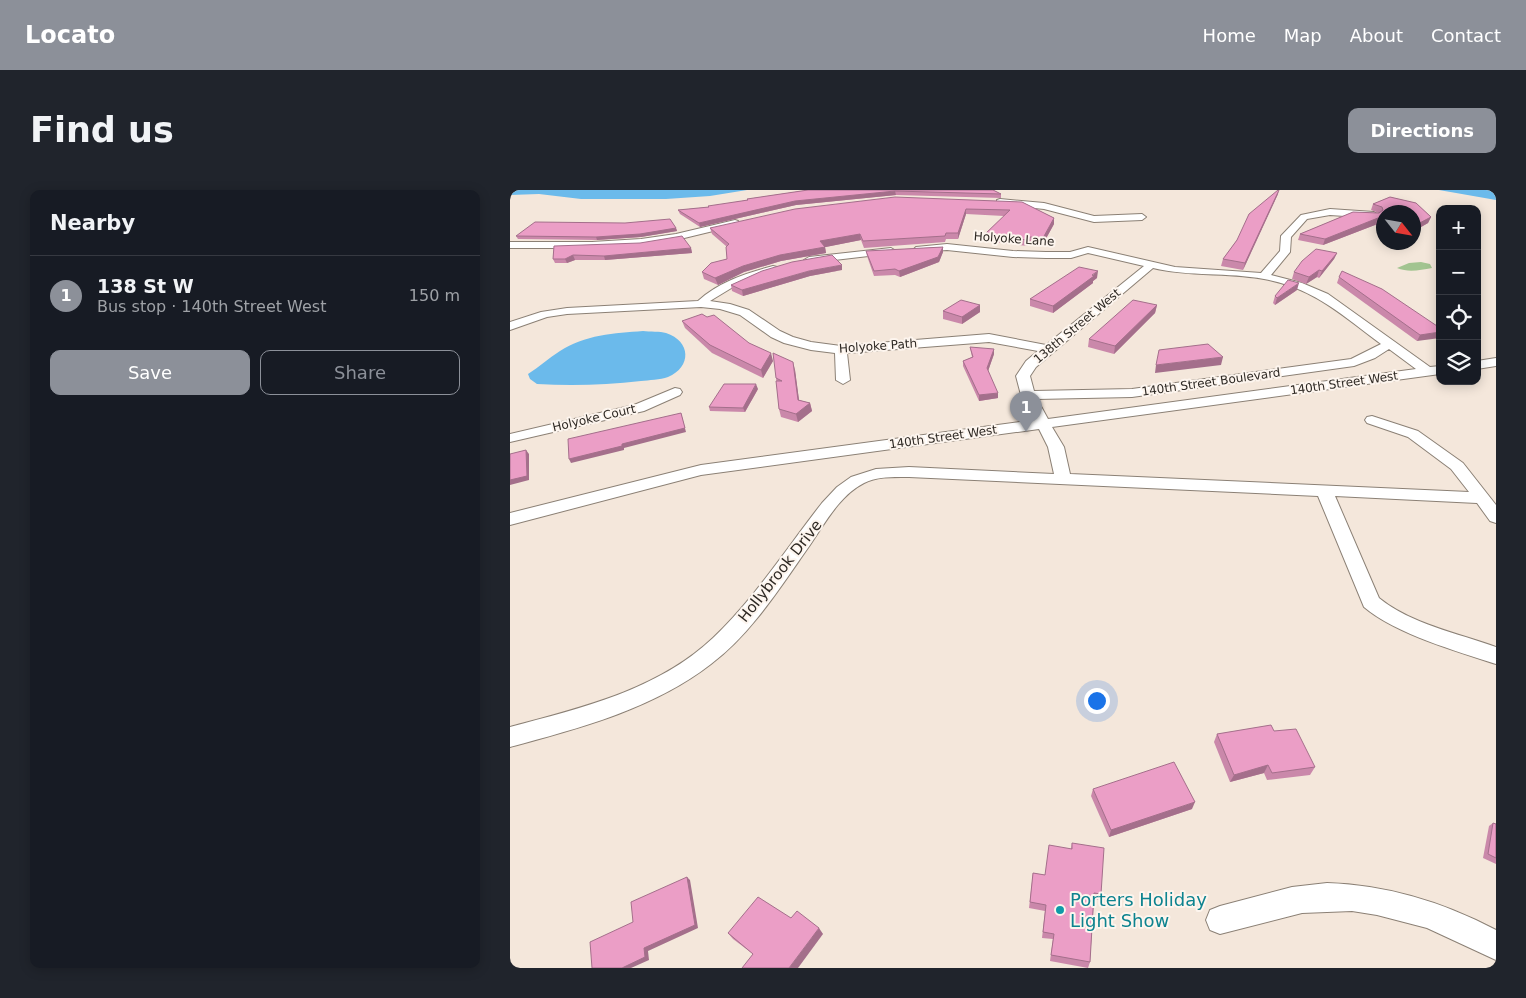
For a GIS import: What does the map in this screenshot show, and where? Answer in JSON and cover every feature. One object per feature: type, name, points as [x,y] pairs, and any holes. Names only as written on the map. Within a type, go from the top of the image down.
[{"type":"street","points":[[987,202],[1044,206],[1094,219],[1142,217]]},
{"type":"street","points":[[1264,276],[1285,252],[1286,236],[1304,217],[1330,212],[1375,216]]},
{"type":"street","points":[[510,245],[597,245],[641,242],[690,234],[746,220]]},
{"type":"street","name":"Holyoke Lane","points":[[701,304],[710,295],[723,287],[768,270],[864,252],[947,247],[1013,254],[1071,255],[1088,250],[1175,270],[1264,276],[1298,285],[1324,296],[1389,344],[1433,370]]},
{"type":"street","name":"138th Street West","points":[[1043,424],[1028,395],[1023,376],[1031,364],[1151,265]]},
{"type":"street","name":"Holyoke Path","points":[[510,326],[546,314],[567,311],[701,304],[740,310],[780,337],[799,344],[841,350],[989,338],[1048,349]]},
{"type":"street","name":"140th Street Boulevard","points":[[1028,395],[1132,393],[1344,364],[1372,355],[1389,344]]},
{"type":"street","points":[[841,350],[843,380]]},
{"type":"street","points":[[1481,364],[1496,362]]},
{"type":"street","name":"140th Street West","points":[[510,520],[701,470],[1433,370]]},
{"type":"street","name":"Holyoke Court","points":[[510,438],[639,408],[675,392]]},
{"type":"street","points":[[1372,420],[1412,434],[1456,466],[1496,517]]},
{"type":"street","points":[[1043,424],[1056,446],[1063,479]]},
{"type":"street","name":"Hollybrook Drive","points":[[510,737],[574,720],[620,704],[667,682],[705,657],[738,625],[841,494],[856,480],[874,475],[909,472],[1482,498]]},
{"type":"street","points":[[1324,491],[1371,602],[1376,608],[1395,618],[1496,656]]},
{"type":"street","points":[[1220,920],[1301,900],[1339,897],[1396,904],[1437,918],[1496,946]]},
{"type":"green space","points":[[1421,262],[1430,264],[1432,268],[1410,271],[1397,268],[1409,263]]},
{"type":"water","points":[[510,190],[747,190],[710,196],[666,199],[581,199],[539,194],[510,195]]},
{"type":"water","points":[[1439,190],[1496,190],[1496,200]]},
{"type":"water","points":[[643,331],[666,333],[680,342],[684,348],[685,361],[676,373],[658,379],[576,385],[537,384],[530,379],[528,374],[560,351],[579,341],[611,334]]},
{"type":"building","points":[[808,190],[993,190],[1001,194],[895,191],[795,201],[699,223],[678,210],[709,207]]},
{"type":"building","points":[[1278,190],[1245,263],[1223,259],[1237,240],[1249,214]]},
{"type":"building","points":[[895,197],[1022,202],[1054,218],[1043,238],[1030,237],[1028,240],[1005,238],[984,235],[1010,210],[966,209],[958,233],[946,233],[945,236],[863,241],[860,234],[820,241],[825,247],[780,255],[743,266],[715,278],[702,272],[711,263],[727,259],[726,247],[729,244],[710,228],[795,209]]},
{"type":"building","points":[[1390,197],[1418,205],[1376,205],[1373,204]]},
{"type":"building","points":[[1421,208],[1431,217],[1421,222]]},
{"type":"building","points":[[1353,212],[1376,213],[1376,219],[1325,239],[1300,234]]},
{"type":"building","points":[[670,219],[676,228],[640,234],[596,237],[516,236],[535,222],[625,223]]},
{"type":"building","points":[[682,236],[691,248],[604,256],[573,255],[565,259],[553,259],[554,246],[640,243]]},
{"type":"building","points":[[943,247],[938,257],[899,271],[895,269],[874,271],[866,251]]},
{"type":"building","points":[[1316,249],[1337,253],[1322,271],[1319,270],[1309,277],[1294,272],[1302,261]]},
{"type":"building","points":[[832,255],[842,265],[809,271],[742,290],[731,285],[762,271],[792,262]]},
{"type":"building","points":[[1079,267],[1098,271],[1053,306],[1030,299]]},
{"type":"building","points":[[1342,271],[1382,289],[1436,325],[1436,333],[1420,335],[1339,277]]},
{"type":"building","points":[[1288,280],[1299,283],[1277,298],[1275,296]]},
{"type":"building","points":[[961,300],[980,305],[962,317],[943,311]]},
{"type":"building","points":[[1133,300],[1157,305],[1115,346],[1089,339]]},
{"type":"building","points":[[702,314],[707,317],[714,315],[749,343],[771,353],[761,370],[710,345],[682,321]]},
{"type":"building","points":[[1208,344],[1223,357],[1156,365],[1159,350]]},
{"type":"building","points":[[970,347],[994,349],[987,368],[998,393],[979,395],[963,361],[973,357]]},
{"type":"building","points":[[773,353],[793,362],[798,400],[810,403],[796,414],[779,409],[776,381],[782,381],[776,378]]},
{"type":"building","points":[[724,384],[756,384],[743,408],[709,407]]},
{"type":"building","points":[[681,413],[685,428],[569,459],[568,439]]},
{"type":"building","points":[[526,450],[527,476],[510,480],[510,454]]},
{"type":"building","points":[[1271,725],[1274,731],[1296,729],[1315,767],[1272,773],[1268,765],[1234,775],[1217,734]]},
{"type":"building","points":[[1174,762],[1195,802],[1111,830],[1093,789]]},
{"type":"building","points":[[1493,823],[1496,824],[1496,858],[1488,854]]},
{"type":"building","name":"Porters Holiday Light Show","points":[[1072,843],[1104,848],[1101,894],[1094,893],[1090,962],[1051,955],[1054,934],[1043,932],[1046,905],[1030,902],[1033,873],[1045,875],[1049,845],[1072,849]]},
{"type":"building","points":[[687,877],[695,925],[644,948],[645,957],[622,968],[592,968],[590,942],[633,922],[631,902]]},
{"type":"building","points":[[758,897],[791,918],[797,911],[819,928],[789,968],[742,968],[753,954],[728,933]]},
{"type":"place","name":"138 St W","points":[[1026,432]]},
{"type":"place","name":"Porters Holiday Light Show","points":[[1060,910]]}]
